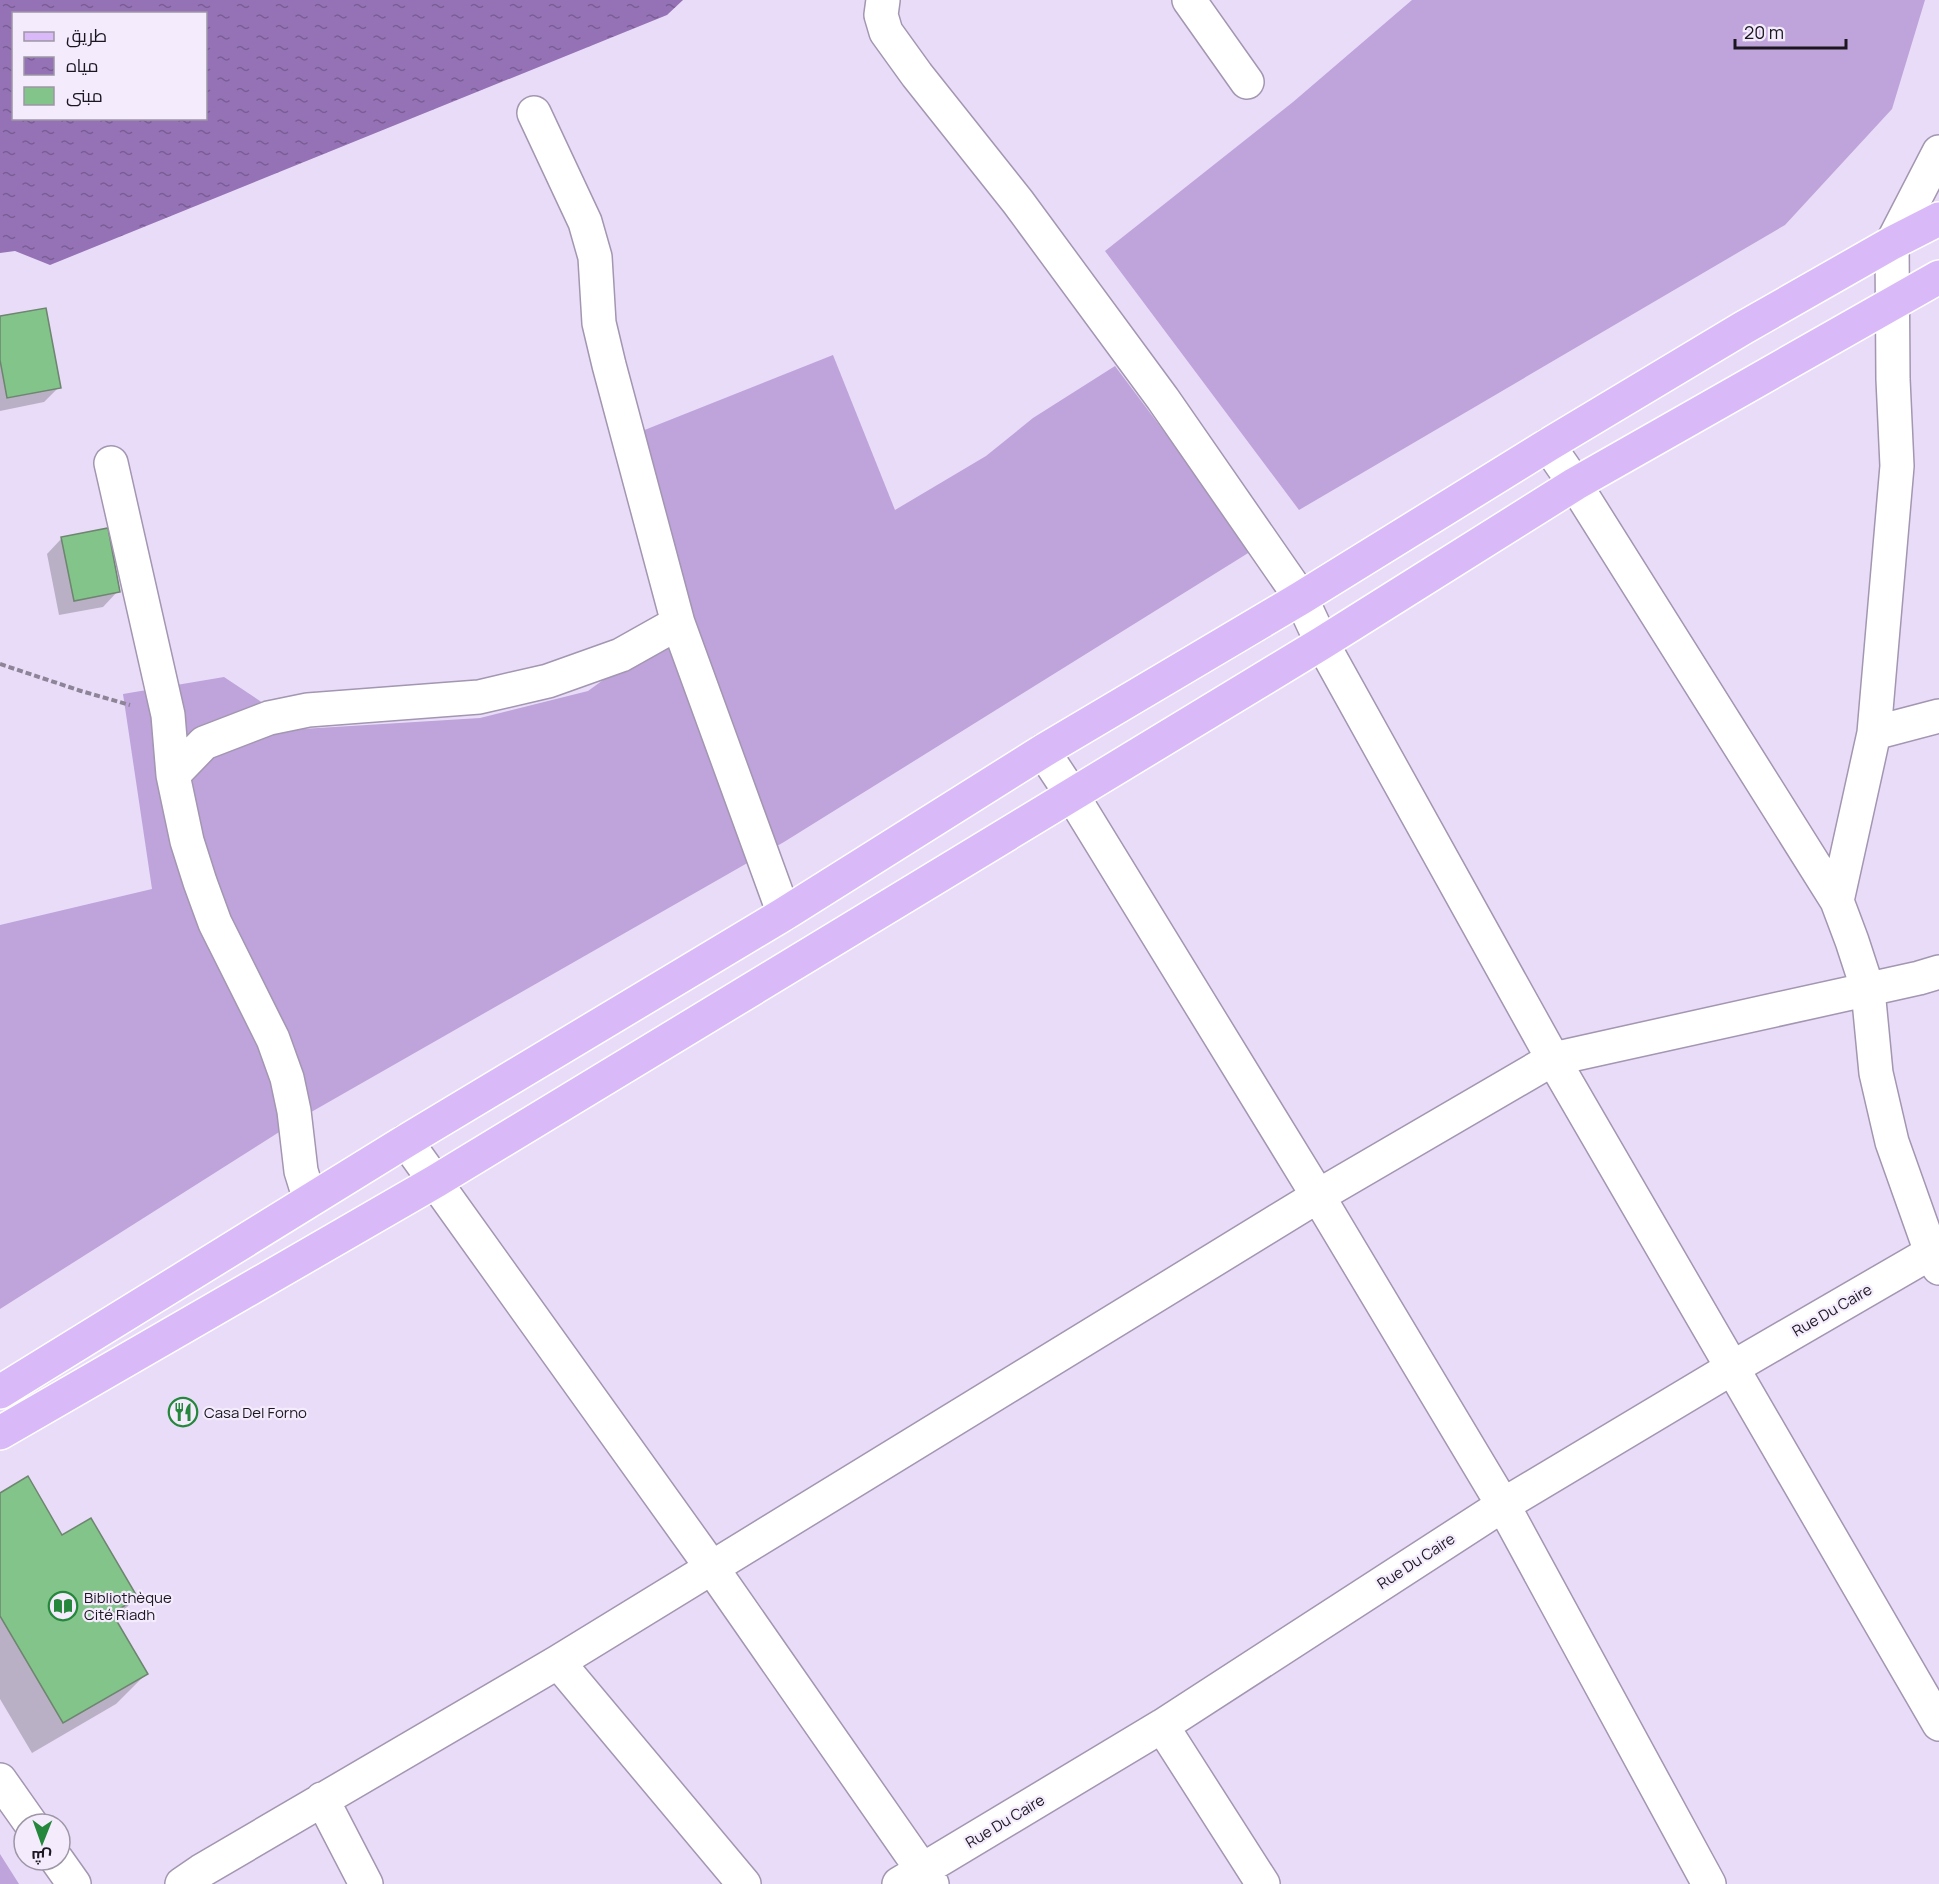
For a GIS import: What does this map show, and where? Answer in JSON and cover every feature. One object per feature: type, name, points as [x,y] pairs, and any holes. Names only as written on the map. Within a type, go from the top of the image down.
[{"type":"main road","points":[[0,1392],[406,1141],[784,914],[1043,751],[1301,598],[1548,445],[1743,328],[1892,243],[1939,219]]},
{"type":"main road","points":[[0,1432],[436,1181],[1322,644],[1575,484],[1939,277]]},
{"type":"street","points":[[884,0],[881,15],[886,32],[917,75],[1018,202],[1142,371],[1301,598],[1322,644],[1553,1059],[1939,1724]]},
{"type":"street","points":[[1202,5],[1247,82]]},
{"type":"street","points":[[534,113],[585,222],[595,257],[599,323],[678,623],[784,914]]},
{"type":"street","points":[[1836,901],[1874,733],[1897,466],[1892,243],[1939,152]]},
{"type":"street","points":[[1548,445],[1575,484],[1836,901],[1852,940],[1868,990],[1876,1073],[1892,1142],[1936,1256]]},
{"type":"street","points":[[111,462],[168,715],[174,775],[187,841],[215,923],[273,1039],[287,1078],[302,1171],[310,1200]]},
{"type":"street","points":[[174,775],[204,743],[268,718],[308,710],[478,697],[548,681],[621,654],[678,623]]},
{"type":"street","points":[[1874,733],[1939,716]]},
{"type":"street","points":[[1043,751],[1318,1196],[1503,1505],[1709,1884]]},
{"type":"street","points":[[182,1884],[322,1799],[558,1662],[1318,1196],[1553,1059],[1868,990],[1939,972]]},
{"type":"street","points":[[406,1141],[712,1568],[918,1879]]},
{"type":"street","name":"Rue Du Caire","points":[[918,1879],[1162,1726],[1503,1505],[1732,1368],[1936,1256]]},
{"type":"street","points":[[558,1662],[744,1884]]},
{"type":"street","points":[[1162,1726],[1263,1884]]},
{"type":"street","points":[[0,1780],[23,1812]]},
{"type":"street","points":[[322,1799],[366,1884]]},
{"type":"path","points":[[0,664],[81,691],[168,715]]},
{"type":"shaded area","points":[[1412,0],[1925,0],[1892,109],[1785,225],[1299,510],[1105,251],[1293,102]]},
{"type":"shaded area","points":[[833,355],[895,510],[986,456],[1033,418],[1115,366],[1253,550],[784,842],[306,1115],[0,1309],[0,925],[152,889],[123,694],[224,677],[302,729],[480,718],[588,691],[687,619],[642,431]]},
{"type":"shaded area","points":[[0,1854],[19,1884],[0,1884]]},
{"type":"water","points":[[0,0],[683,0],[667,15],[50,265],[15,251],[0,253]]},
{"type":"building","points":[[46,308],[61,388],[7,398],[0,360],[0,316]]},
{"type":"building","points":[[108,528],[120,592],[74,601],[61,537]]},
{"type":"building","name":"Bibliothèque Cité Riadh","points":[[28,1476],[62,1535],[91,1518],[138,1598],[112,1613],[148,1674],[63,1723],[0,1616],[0,1493]]},
{"type":"place","name":"Casa Del Forno","points":[[183,1412]]},
{"type":"place","name":"Bibliothèque Cité Riadh","points":[[63,1606]]}]
